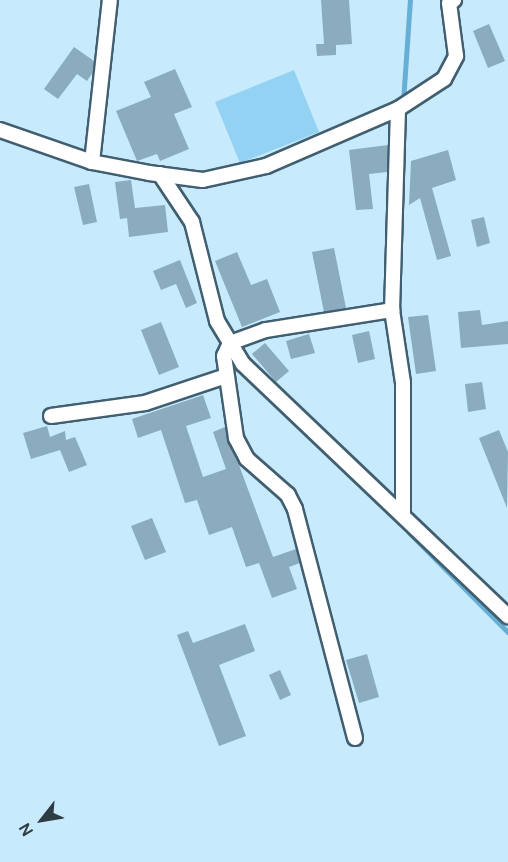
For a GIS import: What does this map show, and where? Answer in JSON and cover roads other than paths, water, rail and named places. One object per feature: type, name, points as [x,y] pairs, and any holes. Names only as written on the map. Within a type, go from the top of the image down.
[{"type":"street","points":[[92,162],[110,0]]},
{"type":"street","points":[[0,130],[92,162],[202,180],[266,166],[403,106],[453,67],[448,3],[454,0]]},
{"type":"street","points":[[403,106],[392,310],[403,383],[403,514]]},
{"type":"street","points":[[160,174],[192,222],[203,276],[230,343],[243,364],[508,616]]},
{"type":"street","points":[[230,343],[266,330],[392,310]]},
{"type":"street","points":[[230,343],[226,376],[236,438],[248,459],[288,495],[295,509],[356,738]]},
{"type":"street","points":[[51,416],[145,403],[226,376]]},
{"type":"waterway","points":[[403,102],[410,0]]},
{"type":"waterway","points":[[409,532],[508,632]]}]
